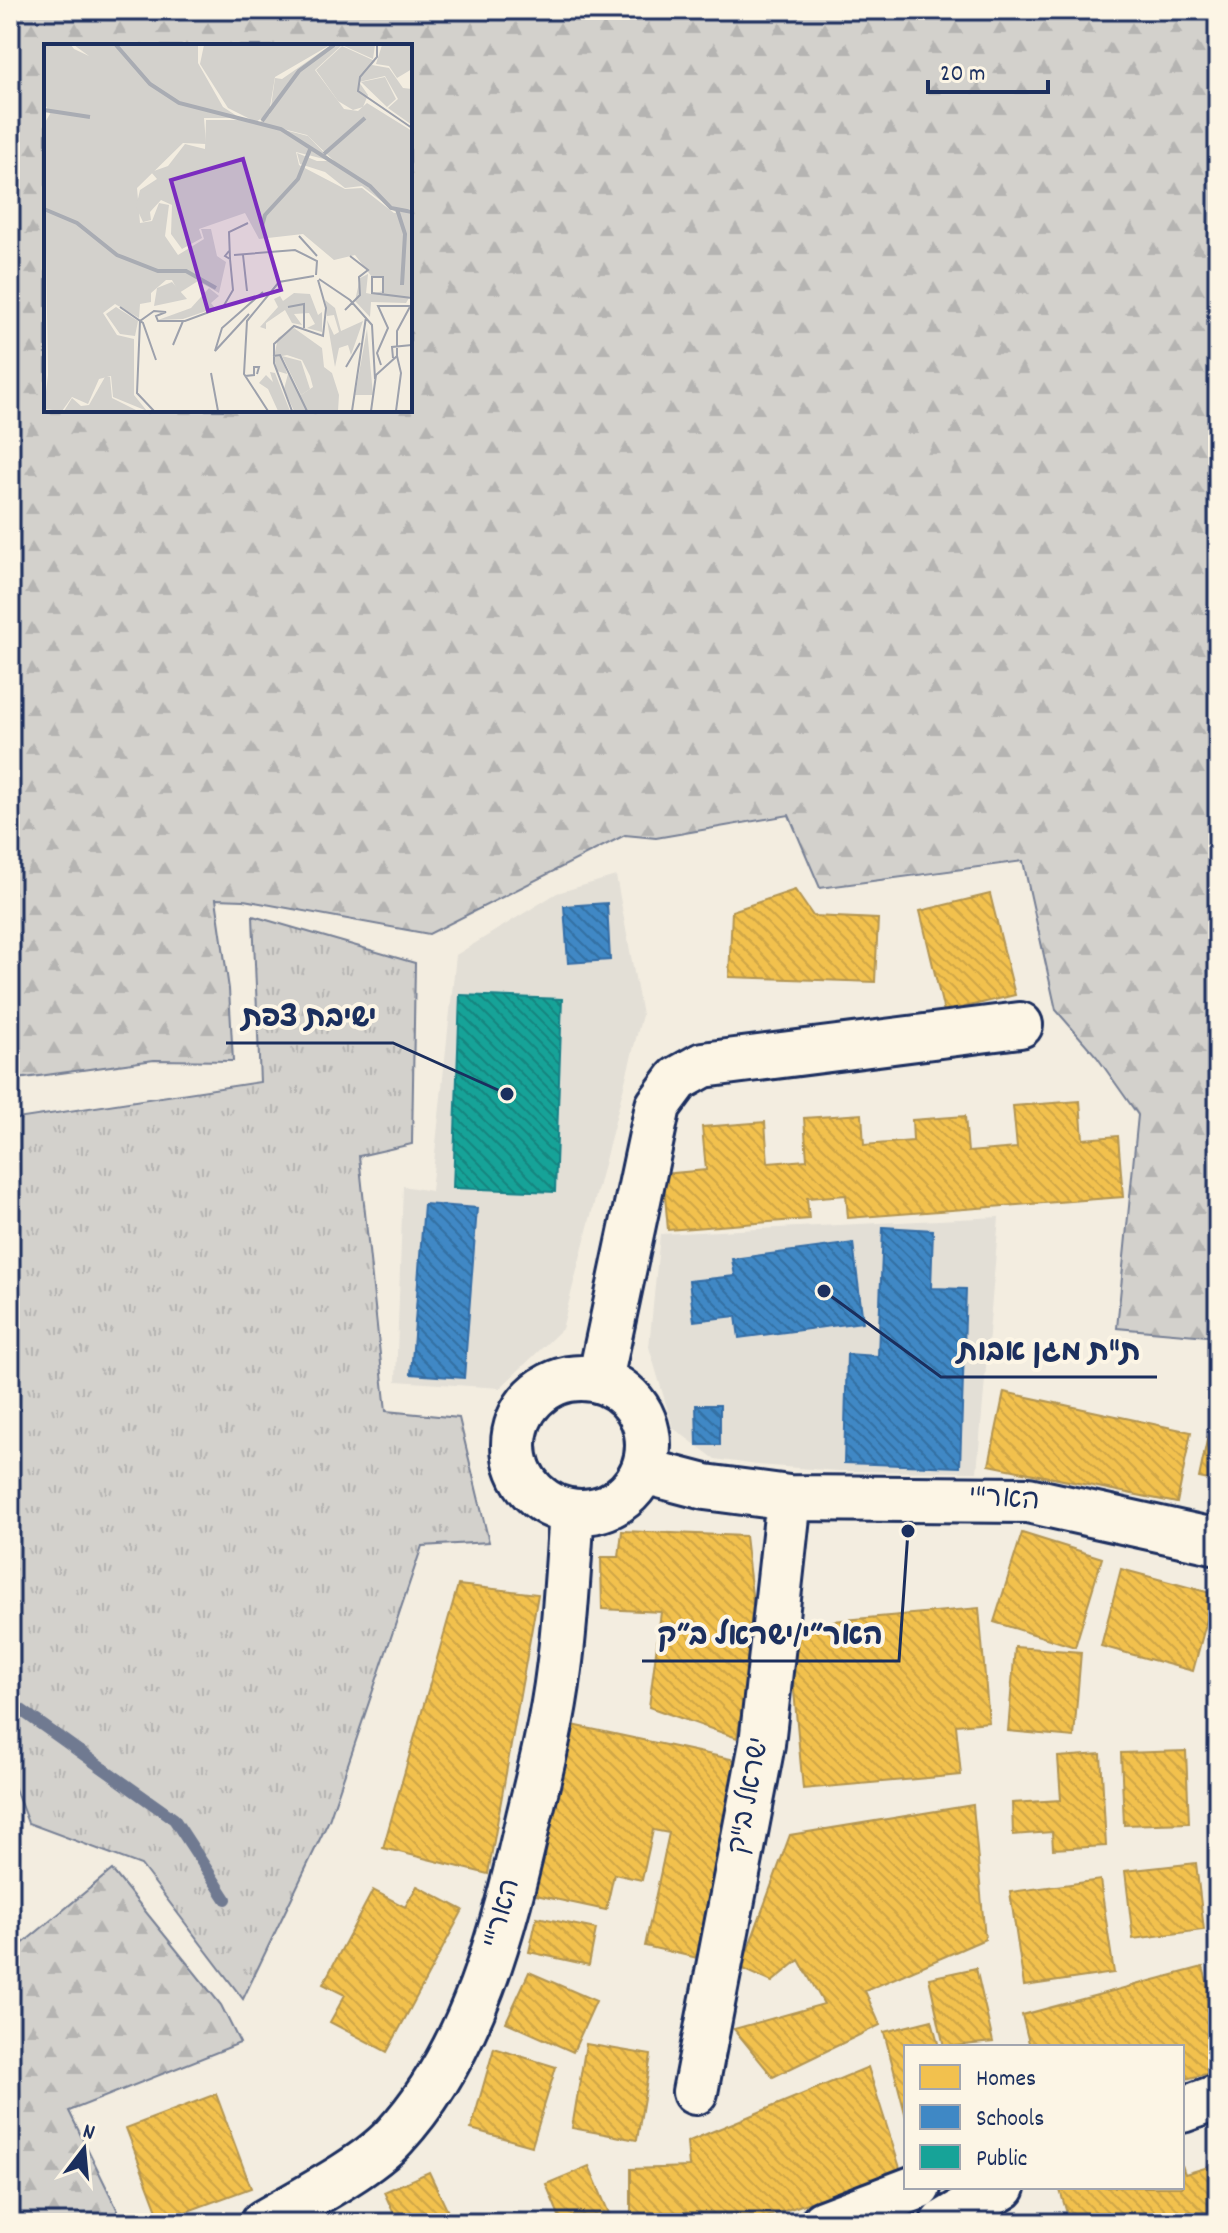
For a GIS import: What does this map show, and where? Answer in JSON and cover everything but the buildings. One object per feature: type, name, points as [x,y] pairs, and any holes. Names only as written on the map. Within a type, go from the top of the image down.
[{"type":"street","points":[[600,1380],[658,1106],[678,1079],[703,1065],[1020,1025]]},
{"type":"street","points":[[576,1378],[600,1380],[618,1388],[635,1404],[646,1425],[649,1448],[644,1471],[631,1491],[618,1502],[596,1511],[572,1512],[550,1505],[526,1484],[516,1463],[514,1439],[520,1417],[534,1397],[553,1383],[576,1378]]},
{"type":"street","name":"האר\"י","points":[[644,1471],[705,1487],[789,1498],[1028,1500],[1218,1542]]},
{"type":"street","name":"ישראל ב\"ק","points":[[695,2092],[764,1730],[789,1498]]},
{"type":"street","name":"האר\"י","points":[[263,2223],[324,2187],[393,2138],[433,2084],[476,2004],[509,1904],[541,1769],[559,1670],[572,1512]]},
{"type":"street","points":[[1184,2109],[1218,2097]]},
{"type":"street","points":[[823,2223],[913,2189]]},
{"type":"street","points":[[943,2223],[991,2190]]},
{"type":"shaded area","points":[[616,876],[642,1015],[562,1329],[500,1388],[396,1381],[403,1186],[431,1191],[456,955],[557,893]]},
{"type":"shaded area","points":[[999,1217],[977,1472],[839,1471],[715,1459],[673,1428],[649,1347],[660,1234]]},
{"type":"green space","points":[[10,10],[1218,10],[1218,1337],[1117,1328],[1138,1115],[1097,1057],[1056,1010],[1023,861],[820,888],[789,815],[656,838],[625,835],[429,934],[244,900],[216,899],[229,989],[233,1061],[154,1060],[10,1080]]},
{"type":"green space","points":[[253,916],[415,963],[412,1144],[359,1156],[386,1411],[459,1418],[489,1542],[422,1546],[329,1820],[243,1999],[141,1865],[28,1823],[10,1776],[10,1120],[260,1082]]},
{"type":"green space","points":[[112,1870],[221,2005],[240,2043],[69,2111],[119,2213],[60,2223],[10,2223],[10,1954]]},
{"type":"waterway","points":[[10,1702],[174,1819],[226,1899]]},
{"type":"place","name":"ישיבת צפת","points":[[507,1094]]},
{"type":"place","name":"ת\"ת מגן אבות","points":[[824,1291]]},
{"type":"place","name":"האר״י/ישראל ב״ק","points":[[908,1531]]}]
